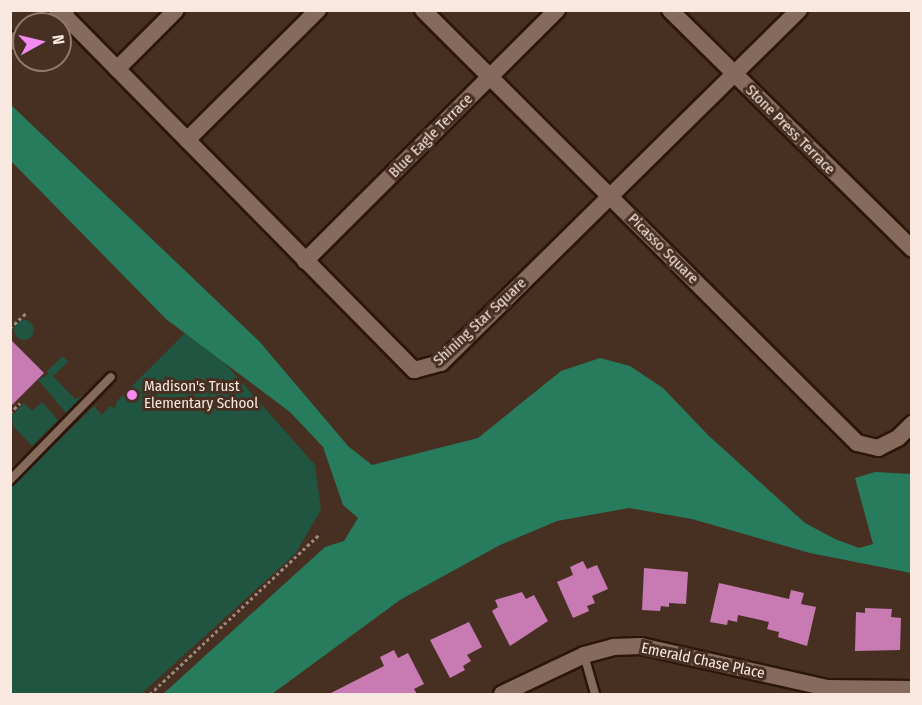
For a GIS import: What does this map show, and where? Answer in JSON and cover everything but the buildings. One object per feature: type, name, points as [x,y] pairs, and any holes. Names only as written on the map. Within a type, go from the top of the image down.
[{"type":"street","points":[[117,69],[176,10]]},
{"type":"street","points":[[187,140],[318,10]]},
{"type":"street","name":"Picasso Square","points":[[423,10],[492,76],[857,443],[878,448],[898,438],[912,424]]},
{"type":"street","name":"Blue Eagle Terrace","points":[[304,261],[557,10]]},
{"type":"street","name":"Stone Press Terrace","points":[[670,10],[912,249]]},
{"type":"street","name":"Shining Star Square","points":[[72,22],[403,363],[414,370],[429,369],[441,363],[799,10]]},
{"type":"street","name":"Emerald Chase Place","points":[[502,694],[584,655],[613,647],[641,646],[827,691],[912,689]]},
{"type":"lane","points":[[10,480],[111,377]]},
{"type":"lane","points":[[584,655],[595,694]]},
{"type":"path","points":[[10,328],[27,312]]},
{"type":"path","points":[[10,413],[20,403]]},
{"type":"path","points":[[150,694],[319,535]]},
{"type":"green space","points":[[10,104],[259,341],[348,446],[372,465],[478,438],[561,371],[600,358],[630,366],[663,388],[708,435],[805,523],[835,539],[859,548],[873,544],[855,478],[875,472],[911,474],[911,573],[810,553],[692,519],[629,508],[557,521],[500,545],[400,600],[272,694],[163,694],[325,547],[344,541],[358,518],[343,505],[323,447],[290,412],[166,319],[11,161]]},
{"type":"green space","points":[[24,320],[31,323],[34,330],[31,337],[24,340],[17,337],[14,330],[17,323]]},
{"type":"green space","name":"Madison's Trust Elementary School","points":[[192,326],[315,465],[321,510],[295,554],[141,694],[11,694],[11,487],[94,406],[102,415],[110,406],[115,408],[117,401]]},
{"type":"green space","points":[[63,356],[68,362],[53,376],[75,399],[84,395],[66,413],[38,380],[49,374],[47,371]]},
{"type":"green space","points":[[42,402],[58,420],[32,446],[13,426],[12,415],[24,403],[32,411]]},
{"type":"place","name":"Madison's Trust Elementary School","points":[[132,395]]}]
